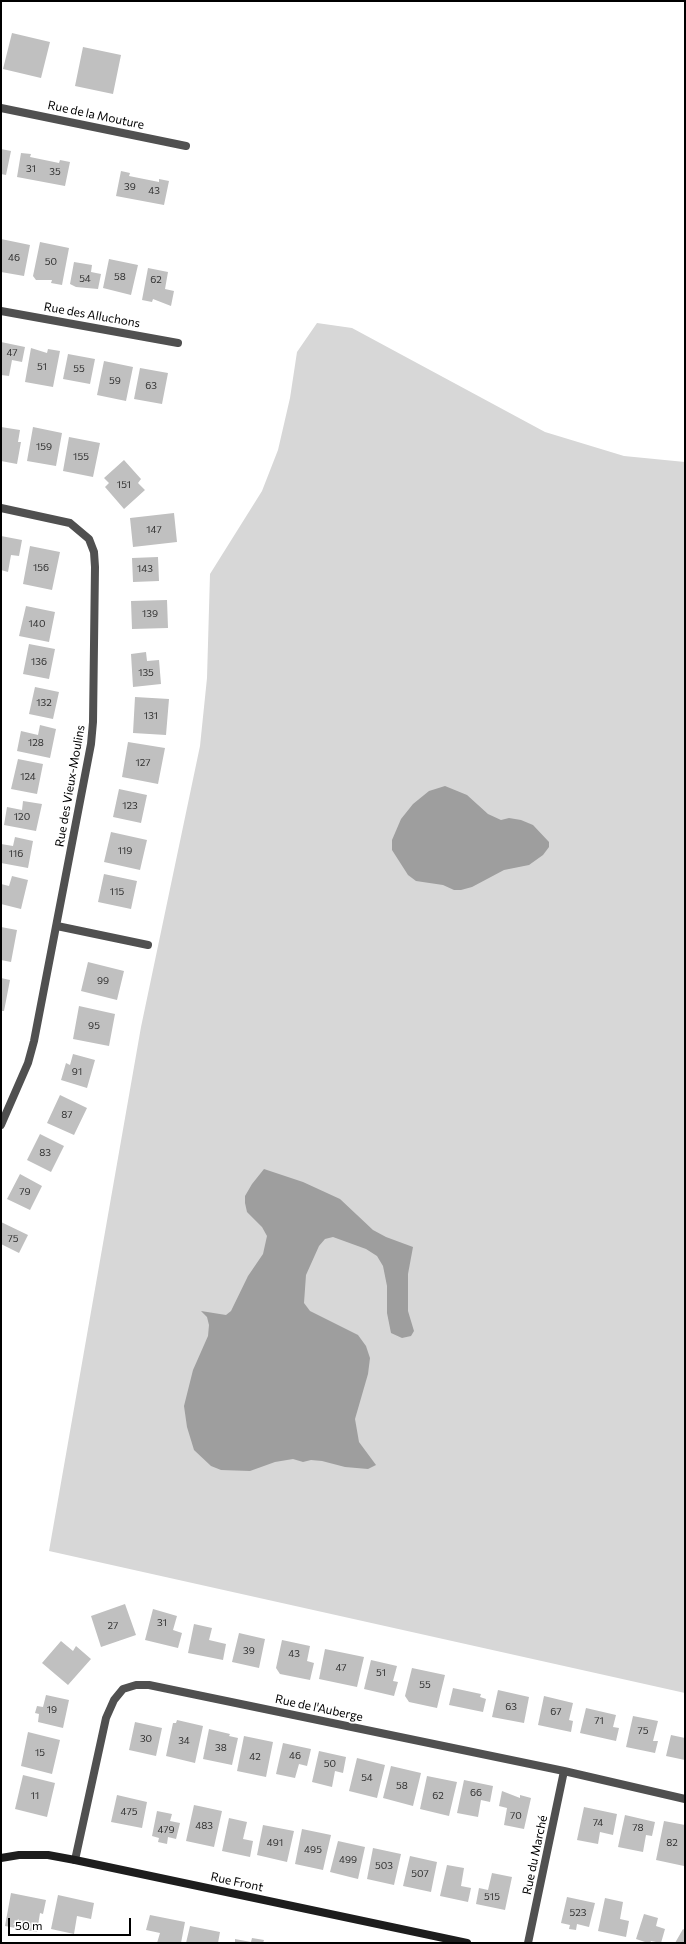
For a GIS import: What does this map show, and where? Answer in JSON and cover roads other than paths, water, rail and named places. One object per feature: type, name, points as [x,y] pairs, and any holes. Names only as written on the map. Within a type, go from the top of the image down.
[{"type":"street","name":"Rue de la Mouture","points":[[1,108],[186,146]]},
{"type":"street","name":"Rue des Alluchons","points":[[1,311],[178,342]]},
{"type":"street","name":"Rue des Vieux-Moulins","points":[[1,508],[70,523],[89,539],[94,552],[93,722],[91,744],[57,926],[28,1063],[1,1125]]},
{"type":"street","points":[[57,926],[148,945]]},
{"type":"street","name":"Rue de l'Auberge","points":[[75,1860],[106,1718],[114,1700],[123,1689],[136,1685],[149,1685],[564,1771],[685,1799]]},
{"type":"street","name":"Rue du Marché","points":[[528,1943],[564,1771]]},
{"type":"street","name":"Rue Front","points":[[1,1858],[19,1855],[48,1855],[467,1943]]}]
